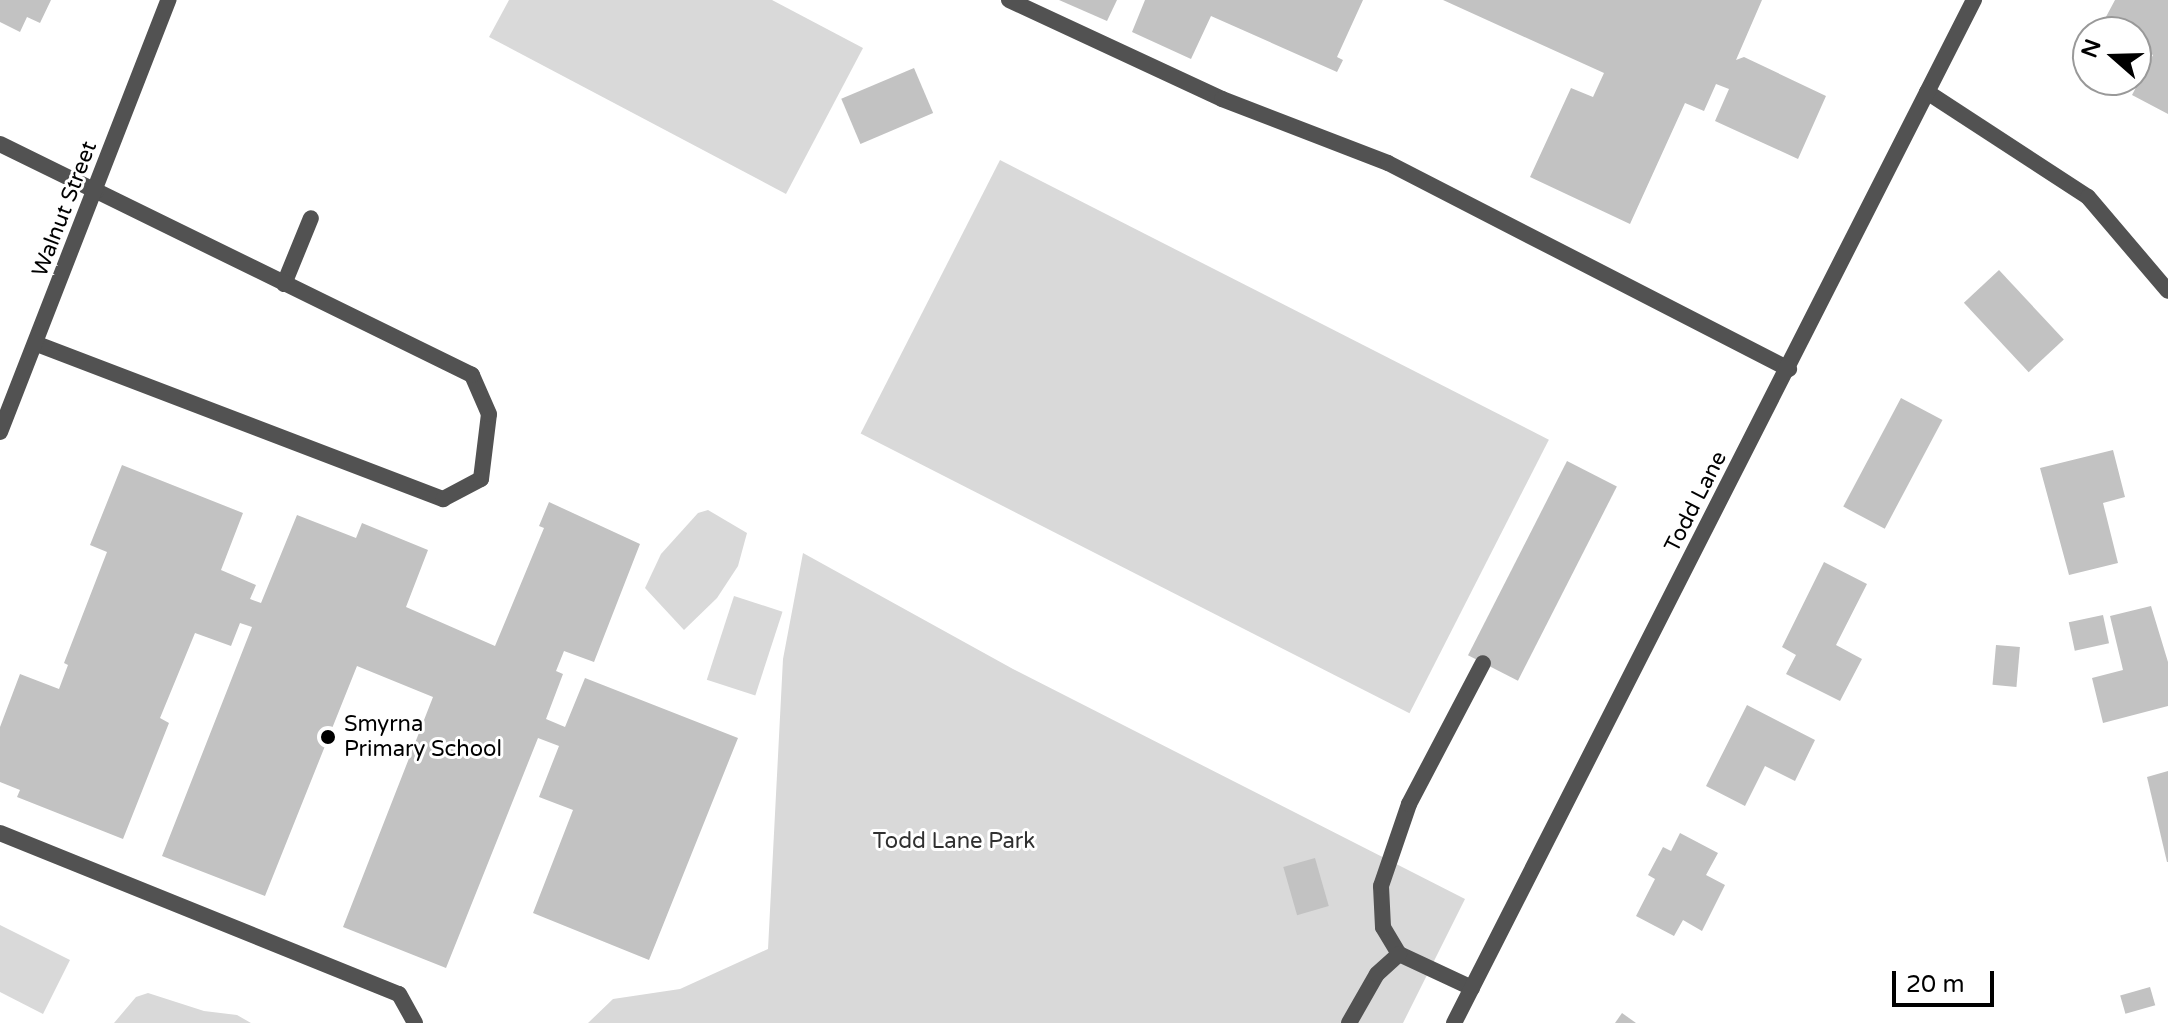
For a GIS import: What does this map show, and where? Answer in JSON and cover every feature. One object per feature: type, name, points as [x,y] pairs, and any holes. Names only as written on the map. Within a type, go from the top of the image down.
[{"type":"street","name":"Walnut Street","points":[[0,432],[37,344],[168,0]]},
{"type":"street","points":[[1009,0],[1222,99],[1388,163],[1789,369]]},
{"type":"street","name":"Todd Lane","points":[[1454,1023],[1974,0]]},
{"type":"street","points":[[1927,92],[2088,197],[2168,291]]},
{"type":"street","points":[[0,144],[472,375],[489,414],[481,479],[443,499],[37,344]]},
{"type":"street","points":[[284,284],[311,218]]},
{"type":"street","points":[[1472,988],[1399,954],[1383,927],[1381,886],[1409,804],[1483,663]]},
{"type":"street","points":[[0,833],[399,994],[415,1023]]},
{"type":"street","points":[[1349,1023],[1377,974],[1399,954]]},
{"type":"green space","points":[[509,0],[772,0],[863,48],[786,194],[489,37]]},
{"type":"green space","points":[[1000,160],[1549,440],[1409,713],[861,434]]},
{"type":"green space","points":[[708,510],[747,533],[738,566],[717,598],[684,630],[645,588],[661,554],[698,513]]},
{"type":"green space","name":"Todd Lane Park","points":[[803,553],[1013,669],[1465,899],[1403,1023],[588,1023],[613,999],[680,989],[768,949],[783,659]]},
{"type":"green space","points":[[734,596],[783,612],[755,695],[707,680]]},
{"type":"green space","points":[[0,925],[70,960],[43,1014],[0,992]]},
{"type":"green space","points":[[148,993],[204,1011],[237,1015],[251,1023],[114,1023],[136,997]]},
{"type":"building","points":[[0,0],[51,0],[40,23],[27,17],[20,32],[0,22]]},
{"type":"building","points":[[1059,0],[1117,0],[1107,21]]},
{"type":"building","points":[[1145,0],[1363,0],[1337,57],[1343,60],[1337,72],[1211,16],[1191,59],[1132,32]]},
{"type":"building","points":[[1443,0],[1762,0],[1736,60],[1744,57],[1826,96],[1798,159],[1715,121],[1729,89],[1716,84],[1704,111],[1685,103],[1630,224],[1530,177],[1571,88],[1593,97],[1604,73]]},
{"type":"building","points":[[2115,0],[2168,0],[2168,114],[2134,96],[2152,96],[2152,16],[2106,16]]},
{"type":"building","points":[[914,68],[933,113],[860,144],[841,99]]},
{"type":"building","points":[[1999,270],[2064,339],[2029,372],[1964,303]]},
{"type":"building","points":[[1901,398],[1942,420],[1885,529],[1843,507]]},
{"type":"building","points":[[2113,450],[2125,497],[2103,503],[2118,563],[2069,575],[2040,468]]},
{"type":"building","points":[[1567,461],[1617,486],[1518,681],[1468,655]]},
{"type":"building","points":[[122,465],[243,513],[221,570],[256,585],[250,599],[261,603],[297,515],[356,538],[362,523],[428,550],[406,607],[495,646],[544,528],[539,526],[549,502],[640,544],[594,662],[564,651],[556,671],[563,674],[546,719],[565,727],[585,678],[738,738],[649,960],[533,913],[573,810],[539,797],[559,746],[538,738],[446,968],[343,927],[433,697],[357,666],[265,896],[162,856],[252,627],[240,623],[231,646],[195,633],[160,718],[169,723],[123,839],[17,797],[20,790],[0,782],[0,727],[20,674],[59,689],[68,665],[64,663],[107,552],[90,545]]},
{"type":"building","points":[[1824,562],[1867,584],[1836,645],[1862,659],[1840,701],[1786,674],[1796,655],[1782,647]]},
{"type":"building","points":[[2151,606],[2168,662],[2168,706],[2103,723],[2092,678],[2123,670],[2110,616]]},
{"type":"building","points":[[2103,615],[2109,643],[2075,651],[2069,622]]},
{"type":"building","points":[[1996,645],[2020,647],[2016,687],[1993,685]]},
{"type":"building","points":[[1747,705],[1815,740],[1795,781],[1765,766],[1745,806],[1706,786]]},
{"type":"building","points":[[2168,771],[2168,862],[2167,862],[2147,777]]},
{"type":"building","points":[[1680,833],[1718,853],[1706,875],[1725,885],[1702,931],[1683,920],[1674,936],[1636,916],[1655,879],[1648,875],[1663,847],[1671,851]]},
{"type":"building","points":[[1315,858],[1329,906],[1297,915],[1283,867]]},
{"type":"building","points":[[2150,987],[2155,1005],[2125,1014],[2120,996]]},
{"type":"building","points":[[1622,1013],[1636,1023],[1615,1023]]},
{"type":"place","name":"Smyrna Primary School","points":[[328,737]]}]
